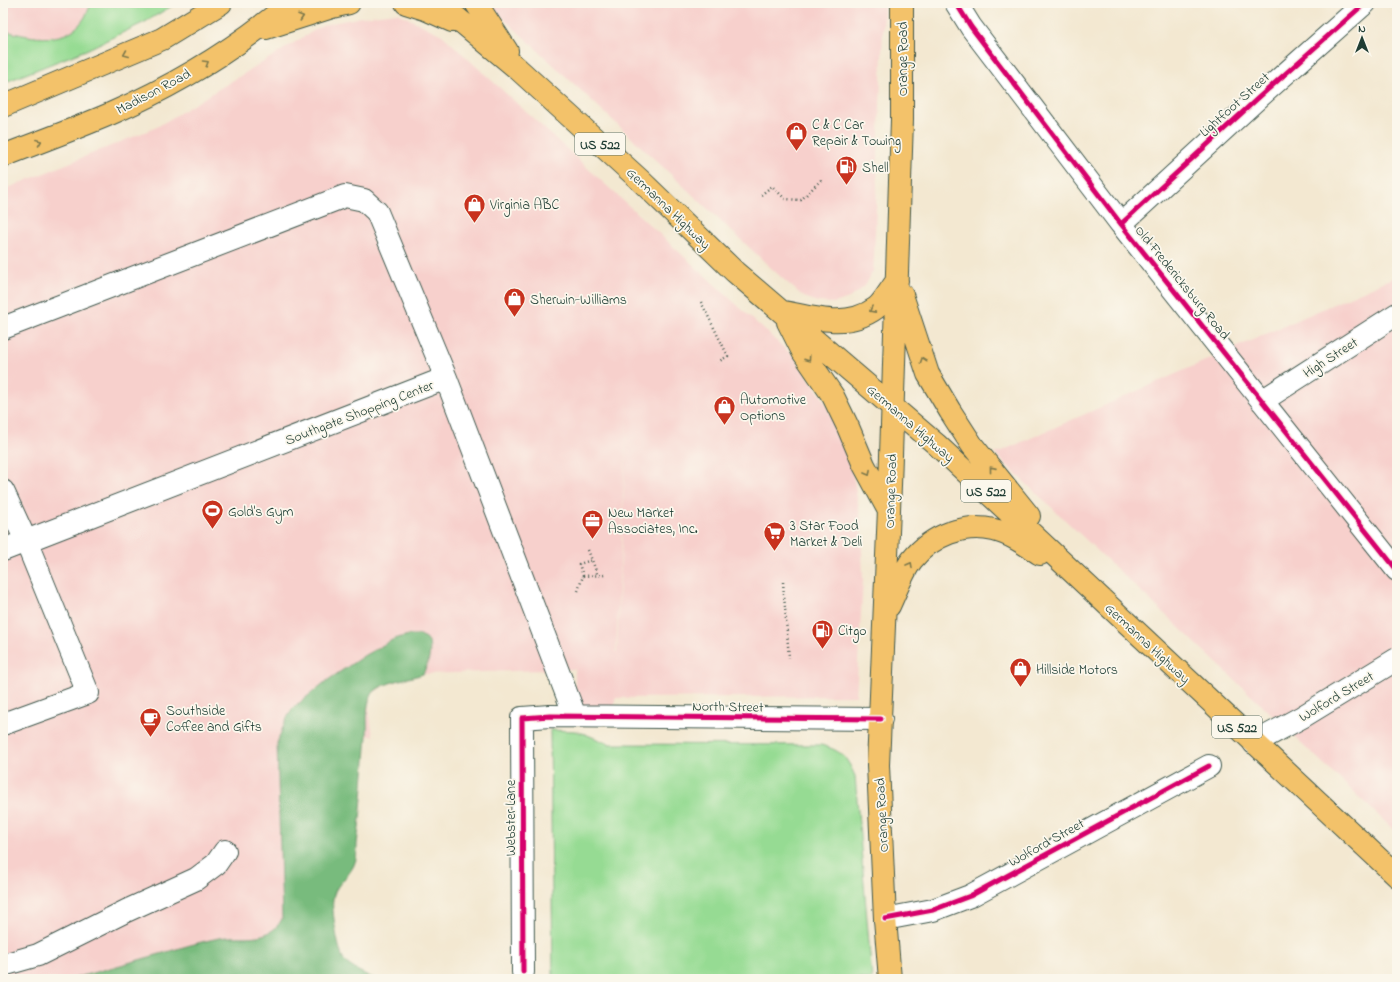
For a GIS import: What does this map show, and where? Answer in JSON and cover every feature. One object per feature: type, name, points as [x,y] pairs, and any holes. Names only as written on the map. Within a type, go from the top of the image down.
[{"type":"main road","points":[[3,106],[162,39],[221,3]]},
{"type":"main road","name":"Madison Road","points":[[3,156],[111,114],[172,83],[231,48],[290,3]]},
{"type":"main road","points":[[250,34],[332,7],[349,3]]},
{"type":"main road","points":[[406,3],[426,9],[470,28]]},
{"type":"main road","name":"Germanna Highway","points":[[439,3],[518,69],[641,181],[735,272],[936,444],[1397,876]]},
{"type":"main road","name":"Germanna Highway","points":[[455,3],[470,28]]},
{"type":"main road","name":"US 522","points":[[476,3],[518,69]]},
{"type":"main road","name":"Orange Road","points":[[890,979],[885,919],[878,765],[886,612],[897,281],[902,120],[902,3]]},
{"type":"main road","points":[[782,312],[831,322],[856,318],[877,308],[897,281]]},
{"type":"main road","points":[[897,281],[928,374],[950,411],[972,445],[1078,576]]},
{"type":"main road","points":[[782,312],[803,352],[833,396],[864,465],[889,511]]},
{"type":"main road","points":[[886,612],[912,560],[926,545],[945,534],[969,528],[994,530],[1014,538],[1078,576]]},
{"type":"street","name":"Old Fredericksburg Road","points":[[956,3],[971,27],[1121,224],[1397,570]]},
{"type":"street","points":[[964,3],[971,27]]},
{"type":"street","name":"Lightfoot Street","points":[[1121,224],[1257,99],[1365,3]]},
{"type":"street","points":[[3,328],[345,196],[364,200],[377,212],[446,378]]},
{"type":"street","name":"High Street","points":[[1262,401],[1397,314]]},
{"type":"street","name":"Southgate Shopping Center","points":[[3,550],[446,378],[574,716]]},
{"type":"street","points":[[3,491],[26,541],[88,693],[3,724]]},
{"type":"street","name":"Wolford Street","points":[[1254,743],[1302,717],[1397,659]]},
{"type":"street","name":"North Street","points":[[574,716],[881,719]]},
{"type":"street","name":"Webster Lane","points":[[522,972],[522,718],[574,716]]},
{"type":"street","name":"Wolford Street","points":[[885,919],[933,910],[975,894],[1209,766]]},
{"type":"street","points":[[3,965],[38,955],[126,911],[196,879],[216,864],[226,851]]},
{"type":"path","points":[[761,195],[772,186],[785,199],[800,200],[822,179]]},
{"type":"path","points":[[795,194],[795,199]]},
{"type":"path","points":[[701,302],[728,356],[718,362]]},
{"type":"path","points":[[588,550],[598,576]]},
{"type":"path","points":[[578,591],[583,576],[579,564],[592,560]]},
{"type":"path","points":[[583,576],[607,575]]},
{"type":"path","points":[[783,582],[789,658]]},
{"type":"shaded area","points":[[3,3],[177,3],[145,22],[86,50],[3,83]]},
{"type":"shaded area","points":[[487,3],[884,3],[874,258],[873,271],[865,286],[849,298],[835,303],[818,302],[804,297]]},
{"type":"shaded area","points":[[397,13],[442,35],[795,358],[824,400],[850,458],[861,520],[863,580],[856,696],[615,698],[614,717],[575,716],[575,669],[423,674],[388,683],[372,694],[368,702],[373,736],[326,734],[312,979],[3,979],[3,190],[157,127],[323,25],[362,17]],"holes":[[[628,395],[617,652],[616,652]]]},
{"type":"shaded area","points":[[1397,276],[1397,833],[995,454]]},
{"type":"green space","points":[[92,3],[177,3],[145,22],[86,50],[3,83],[3,39],[6,31],[27,36],[49,38],[59,36],[78,26],[85,17]]},
{"type":"green space","points":[[409,635],[421,635],[429,641],[430,654],[428,662],[423,674],[380,687],[375,691],[369,700],[367,710],[367,735],[362,803],[355,863],[351,871],[336,889],[333,902],[337,936],[344,960],[354,968],[375,979],[71,979],[219,938],[262,935],[277,927],[282,919],[277,743],[285,722],[292,709],[325,682],[365,655],[394,639]]},
{"type":"green space","points":[[550,730],[575,731],[609,744],[821,745],[839,752],[846,759],[855,776],[872,979],[553,979]]},
{"type":"cycle path","points":[[956,3],[971,27],[1121,224],[1397,570]]},
{"type":"cycle path","points":[[1121,224],[1257,99],[1365,3]]},
{"type":"cycle path","points":[[523,972],[522,718],[550,716],[881,719]]},
{"type":"cycle path","points":[[885,919],[933,910],[970,896],[1209,766]]},
{"type":"place","name":"C & C Car Repair & Towing","points":[[796,152]]},
{"type":"place","name":"Shell","points":[[847,186]]},
{"type":"place","name":"Virginia ABC","points":[[474,224]]},
{"type":"place","name":"Sherwin-Williams","points":[[515,318]]},
{"type":"place","name":"Automotive Options","points":[[724,426]]},
{"type":"place","name":"Gold's Gym","points":[[213,530]]},
{"type":"place","name":"New Market Associates, Inc.","points":[[592,540]]},
{"type":"place","name":"3 Star Food Market & Deli","points":[[775,552]]},
{"type":"place","name":"Citgo","points":[[822,650]]},
{"type":"place","name":"Hillside Motors","points":[[1020,688]]},
{"type":"place","name":"Southside Coffee and Gifts","points":[[150,738]]}]
